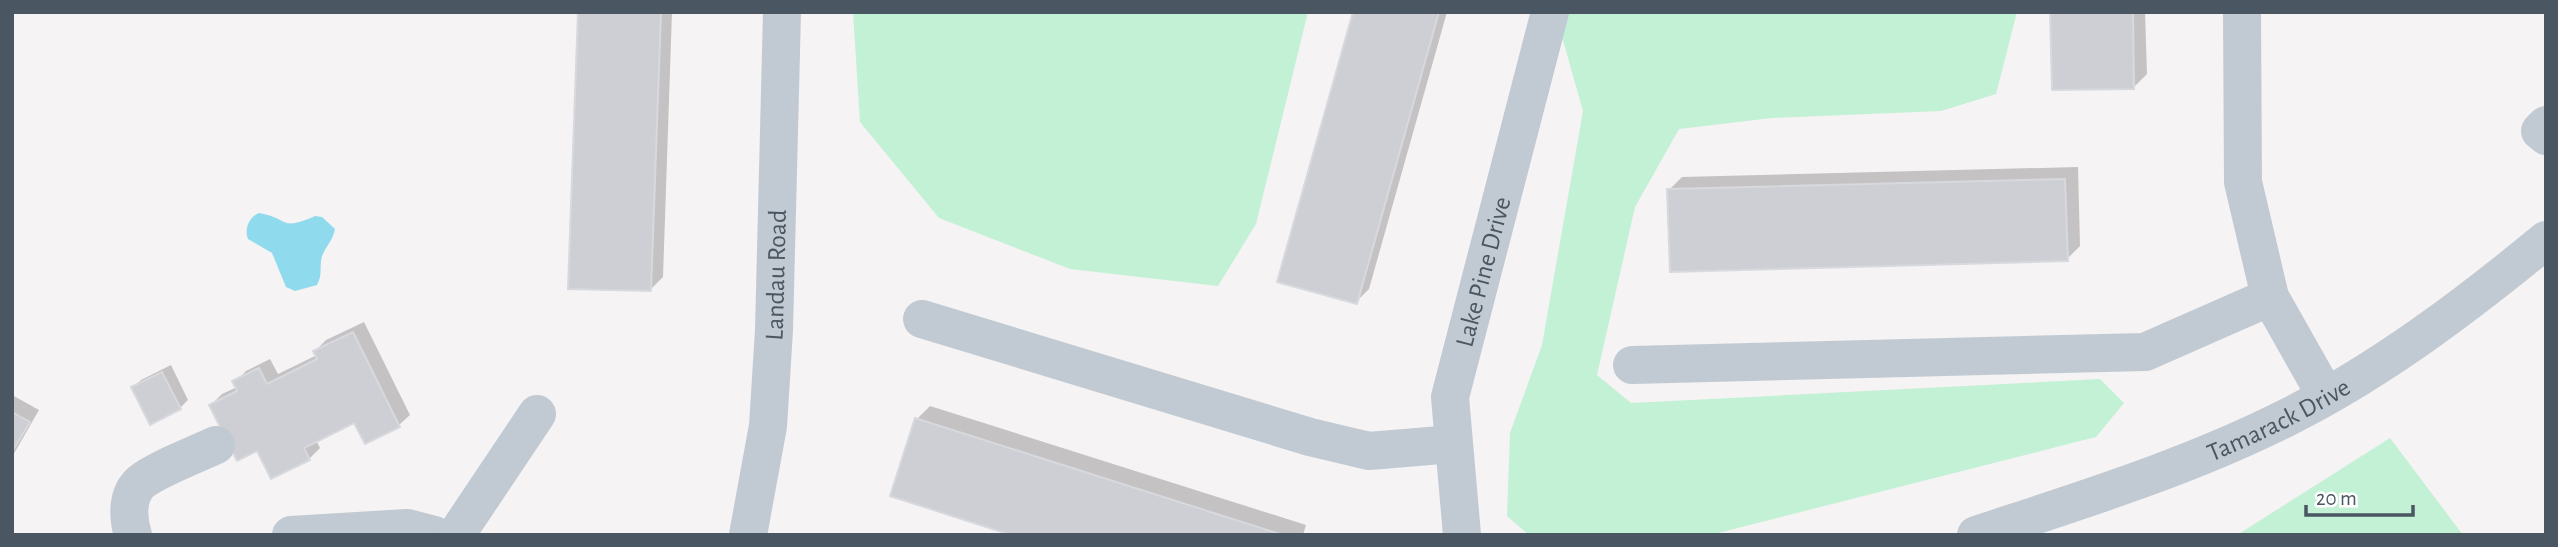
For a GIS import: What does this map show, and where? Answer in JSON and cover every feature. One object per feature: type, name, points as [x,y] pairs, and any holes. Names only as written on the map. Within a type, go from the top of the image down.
[{"type":"street","name":"Landau Road","points":[[748,535],[768,426],[773,344],[782,12]]},
{"type":"street","name":"Lake Pine Drive","points":[[1462,535],[1450,397],[1550,12]]},
{"type":"street","points":[[2242,12],[2243,182],[2270,297],[2326,396]]},
{"type":"street","points":[[2546,125],[2540,131],[2546,136]]},
{"type":"street","name":"Tamarack Drive","points":[[1976,535],[2204,455],[2326,396],[2459,310],[2546,240]]},
{"type":"street","points":[[1632,365],[2145,352],[2270,297]]},
{"type":"street","points":[[922,318],[1310,437],[1369,451],[1452,444]]},
{"type":"street","points":[[456,535],[537,415]]},
{"type":"street","points":[[133,535],[128,518],[132,496],[140,483],[216,445]]},
{"type":"street","points":[[291,535],[407,528],[434,535]]},
{"type":"green space","points":[[853,12],[1308,12],[1256,224],[1218,286],[1070,269],[939,218],[860,122]]},
{"type":"green space","points":[[1555,12],[2017,12],[1996,94],[1941,111],[1772,118],[1679,129],[1635,207],[1597,375],[1631,403],[2100,379],[2124,403],[2096,437],[1710,535],[1529,535],[1507,516],[1510,433],[1542,345],[1583,111]]},
{"type":"green space","points":[[2390,438],[2463,535],[2237,535]]},
{"type":"water","points":[[259,213],[290,223],[315,216],[322,217],[335,229],[322,256],[317,285],[295,291],[286,287],[272,253],[248,239],[248,224],[252,217]]},
{"type":"building","points":[[578,12],[661,12],[651,291],[568,289]]},
{"type":"building","points":[[1353,12],[1439,12],[1357,304],[1277,282]]},
{"type":"building","points":[[2050,12],[2133,12],[2134,89],[2052,90]]},
{"type":"building","points":[[2065,179],[2068,261],[1670,272],[1667,189]]},
{"type":"building","points":[[353,332],[400,427],[365,444],[354,423],[304,448],[310,460],[271,479],[257,451],[237,461],[209,405],[237,391],[232,381],[259,368],[267,384],[317,359],[313,351]]},
{"type":"building","points":[[162,372],[181,409],[150,425],[131,387]]},
{"type":"building","points":[[12,412],[30,422],[12,452]]},
{"type":"building","points":[[915,418],[1283,535],[1011,535],[890,496]]}]
